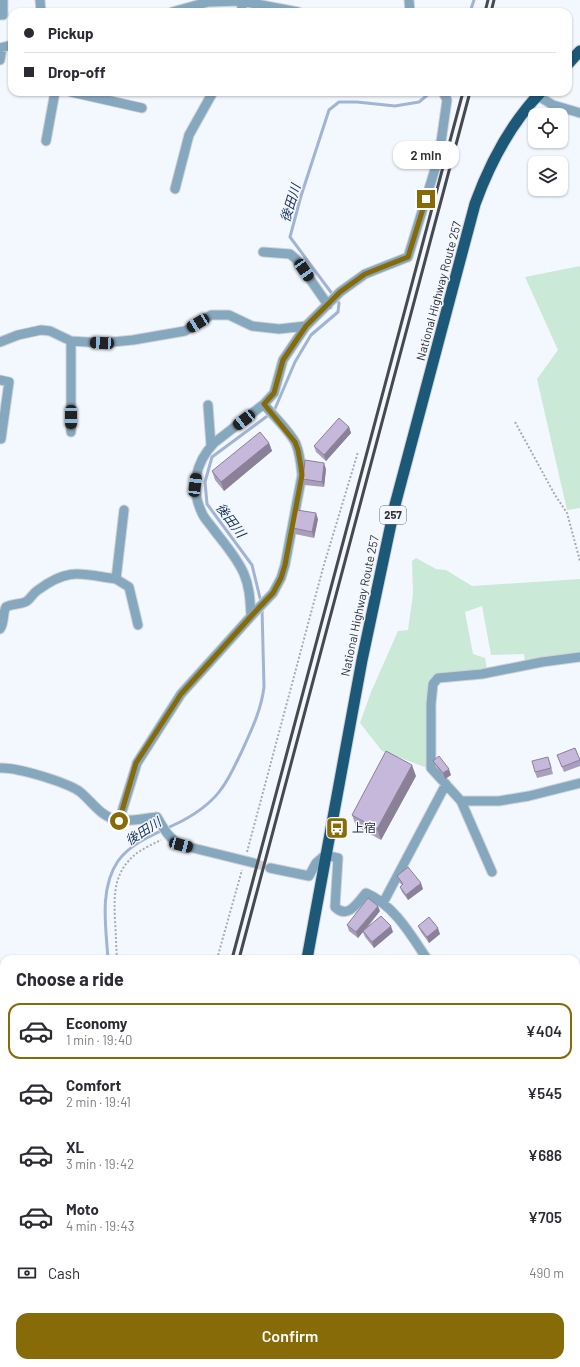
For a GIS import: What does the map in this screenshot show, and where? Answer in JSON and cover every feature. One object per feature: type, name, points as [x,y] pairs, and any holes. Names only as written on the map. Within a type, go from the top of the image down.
[{"type":"highway","points":[[572,60],[580,51]]},
{"type":"highway","name":"National Highway Route 257","points":[[308,955],[362,660],[395,505],[476,204],[486,175],[499,148],[521,116],[537,96]]},
{"type":"street","points":[[0,15],[3,15],[3,0]]},
{"type":"street","points":[[186,8],[208,2],[241,0],[279,8]]},
{"type":"street","points":[[0,60],[1,48]]},
{"type":"street","points":[[46,141],[55,96]]},
{"type":"street","points":[[89,96],[142,108]]},
{"type":"street","points":[[175,189],[189,135],[211,96]]},
{"type":"street","points":[[252,614],[249,588],[244,572],[202,514],[197,500],[195,485],[197,471],[201,460],[211,446],[265,405],[274,393],[283,360],[306,326],[340,292],[365,274],[408,257],[439,156],[445,96]]},
{"type":"street","points":[[542,96],[553,105],[580,113]]},
{"type":"street","points":[[263,252],[290,254],[296,259],[329,304]]},
{"type":"street","points":[[0,342],[18,335],[41,330],[50,331],[71,341],[102,343],[133,340],[185,330],[211,315],[229,315],[252,326],[279,329],[306,326]]},
{"type":"street","points":[[0,334],[18,335]]},
{"type":"street","points":[[71,341],[71,432]]},
{"type":"street","points":[[0,380],[9,382],[1,439]]},
{"type":"street","points":[[208,405],[211,446]]},
{"type":"street","points":[[119,821],[136,763],[181,694],[252,614],[273,593],[281,578],[285,565],[302,475],[300,456],[295,442],[265,405]]},
{"type":"street","points":[[116,579],[124,510]]},
{"type":"street","points":[[0,629],[3,625],[4,610],[6,607],[11,604],[23,603],[27,601],[36,592],[58,577],[68,574],[80,574],[116,579],[129,587],[138,625]]},
{"type":"street","points":[[492,872],[461,801],[431,768],[431,704],[435,681],[442,677],[482,674],[542,662],[580,657]]},
{"type":"street","points":[[0,768],[19,770],[72,788],[84,796],[103,814],[119,821],[157,817],[173,841],[181,845],[254,863]]},
{"type":"street","points":[[461,801],[499,801],[529,796],[580,782]]},
{"type":"street","points":[[383,903],[446,784]]},
{"type":"street","points":[[270,868],[309,876],[316,863],[325,855],[338,858],[334,902],[335,908],[344,913],[350,911],[366,893],[372,896],[383,903],[404,925],[424,955]]},
{"type":"path","points":[[515,422],[555,496],[567,513],[580,561]]},
{"type":"path","points":[[218,955],[323,568],[358,452]]},
{"type":"path","points":[[117,955],[114,894],[120,873],[136,854],[169,836]]},
{"type":"green space","points":[[580,266],[580,508],[567,510],[537,379],[558,350],[525,277]]},
{"type":"green space","points":[[416,558],[436,569],[446,570],[472,586],[580,579],[580,655],[525,663],[524,654],[491,655],[482,606],[465,612],[473,654],[485,658],[487,670],[441,674],[431,679],[428,712],[430,769],[382,751],[360,723],[371,692],[398,631],[408,630],[413,594],[412,561]]},
{"type":"building","points":[[339,418],[349,427],[324,455],[314,446]]},
{"type":"building","points":[[260,432],[269,443],[221,482],[212,471]]},
{"type":"building","points":[[305,460],[324,463],[322,482],[303,479]]},
{"type":"building","points":[[297,510],[316,513],[312,532],[293,528]]},
{"type":"building","points":[[575,748],[580,760],[562,767],[557,755]]},
{"type":"building","points":[[386,751],[412,765],[377,829],[352,815]]},
{"type":"building","points":[[439,756],[449,769],[443,773],[433,761]]},
{"type":"building","points":[[548,757],[551,768],[535,772],[532,761]]},
{"type":"building","points":[[408,867],[421,883],[406,895],[400,887],[403,884],[397,876]]},
{"type":"building","points":[[368,898],[378,906],[356,932],[347,925]]},
{"type":"building","points":[[381,916],[391,926],[372,942],[363,931]]},
{"type":"building","points":[[429,917],[438,928],[427,937],[418,926]]},
{"type":"waterway","name":"後田川","points":[[471,8],[474,0]]},
{"type":"waterway","name":"後田川","points":[[261,602],[252,565],[207,504],[205,482],[212,457],[274,411],[295,362],[311,335],[338,312],[339,303],[290,237],[301,196],[329,110],[339,102],[357,102],[395,106],[419,102],[426,96]]},
{"type":"waterway","name":"後田川","points":[[108,955],[105,921],[106,896],[112,872],[118,861],[131,847],[148,837],[188,818],[209,802],[228,780],[248,737],[258,713],[264,687],[262,608]]},
{"type":"tunnel","points":[[254,863],[270,868]]},
{"type":"railway","points":[[486,8],[488,0]]},
{"type":"railway","points":[[492,8],[494,0]]},
{"type":"railway","points":[[233,955],[462,96]]},
{"type":"railway","points":[[240,955],[469,96]]},
{"type":"place","name":"上宿","points":[[337,828]]},
{"type":"route","points":[[119,821],[136,763],[181,694],[273,593],[281,578],[285,565],[302,475],[300,456],[295,442],[264,404],[274,393],[283,360],[306,326],[340,292],[365,274],[408,257],[426,199]]}]
